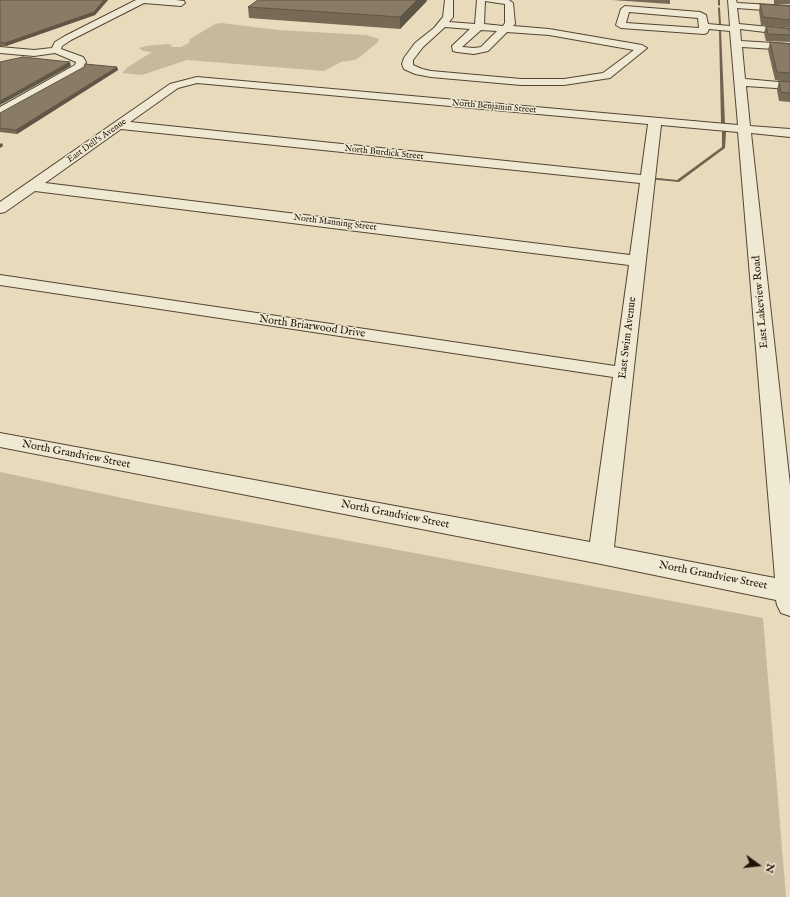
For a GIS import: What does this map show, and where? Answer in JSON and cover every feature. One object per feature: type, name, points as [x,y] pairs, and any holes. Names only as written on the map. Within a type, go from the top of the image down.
[{"type":"street","points":[[125,0],[180,3]]},
{"type":"street","points":[[443,24],[549,32],[642,48],[606,76],[584,80],[548,83],[420,72],[408,67],[407,64],[418,45],[443,24],[448,17],[449,0]]},
{"type":"street","points":[[481,0],[479,26],[457,46],[457,49],[474,51],[484,50],[510,24],[509,3],[504,1],[489,0]]},
{"type":"street","points":[[56,50],[58,44],[68,38],[142,1]]},
{"type":"street","points":[[730,5],[771,4],[790,9]]},
{"type":"street","name":"East Lakeview Road","points":[[730,5],[735,33],[740,82],[790,596]]},
{"type":"street","points":[[625,9],[693,14],[703,17],[704,26],[704,31],[622,25],[625,9]]},
{"type":"street","points":[[704,26],[790,47]]},
{"type":"street","points":[[735,33],[790,32]]},
{"type":"street","points":[[0,50],[34,53],[56,50],[79,59],[81,62],[80,67],[0,112]]},
{"type":"street","name":"North Benjamin Street","points":[[197,80],[790,133]]},
{"type":"street","name":"East Dell's Avenue","points":[[0,209],[120,126],[174,86],[197,80]]},
{"type":"street","points":[[740,82],[790,86]]},
{"type":"street","name":"East Swim Avenue","points":[[601,554],[655,122]]},
{"type":"street","name":"North Burdick Street","points":[[120,126],[648,180]]},
{"type":"street","name":"North Manning Street","points":[[33,186],[638,260]]},
{"type":"street","name":"North Briarwood Drive","points":[[0,280],[624,373]]},
{"type":"street","name":"North Grandview Street","points":[[0,440],[601,554],[790,596]]},
{"type":"shaded area","points":[[221,23],[278,30],[367,35],[379,39],[378,42],[355,60],[341,62],[324,71],[187,60],[142,75],[122,73],[128,67],[152,52],[143,51],[139,48],[167,44],[172,45],[171,47],[181,47],[189,43],[190,39],[215,24]]},
{"type":"shaded area","points":[[0,472],[146,503],[763,618],[786,897],[0,897]]},
{"type":"building","points":[[0,0],[104,0],[94,12],[5,43],[0,42]]},
{"type":"building","points":[[258,0],[417,0],[400,17],[248,7]]},
{"type":"building","points":[[760,4],[790,6],[790,20],[763,17]]},
{"type":"building","points":[[766,26],[790,29],[790,35],[768,34]]},
{"type":"building","points":[[770,42],[790,44],[790,73],[777,72]]},
{"type":"building","points":[[23,57],[70,62],[0,101],[0,62]]},
{"type":"building","points":[[85,64],[117,67],[16,130],[0,128],[0,113],[84,67]]},
{"type":"building","points":[[779,81],[790,82],[790,93],[781,92]]},
{"type":"waterway","points":[[719,0],[719,5]]},
{"type":"waterway","points":[[719,8],[720,25]]},
{"type":"waterway","points":[[720,30],[723,123]]},
{"type":"waterway","points":[[648,178],[678,181],[724,147],[724,132]]}]
